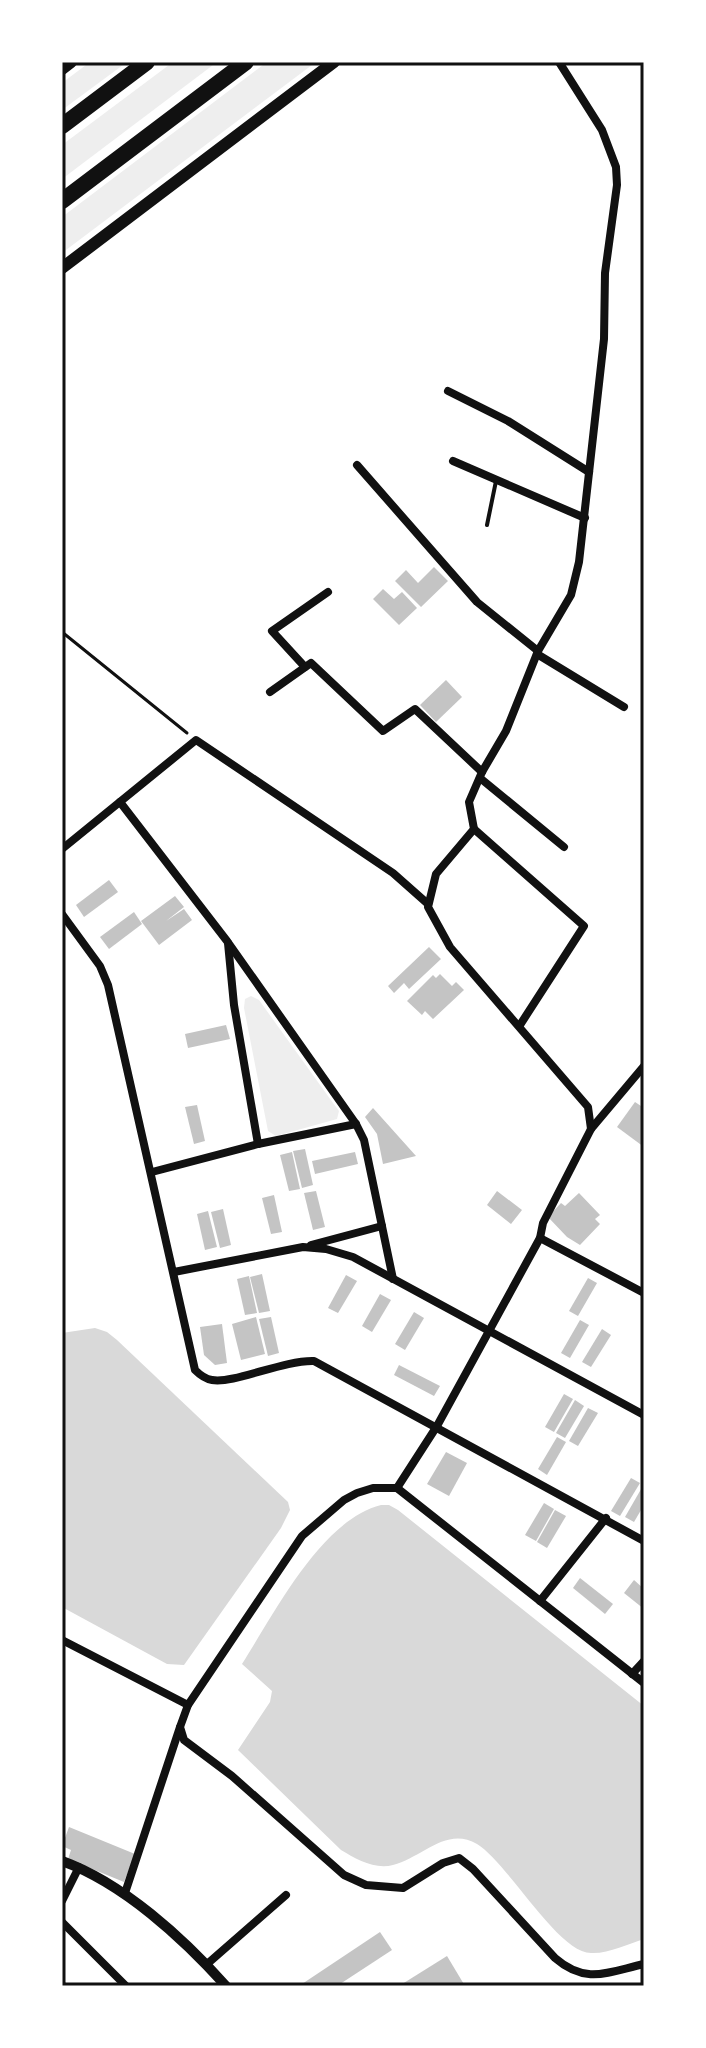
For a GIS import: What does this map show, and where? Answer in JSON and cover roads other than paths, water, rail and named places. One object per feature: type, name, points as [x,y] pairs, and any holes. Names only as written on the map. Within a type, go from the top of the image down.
[{"type":"highway","points":[[62,126],[147,62]]},
{"type":"highway","points":[[62,201],[246,62]]},
{"type":"main road","points":[[62,69],[71,62]]},
{"type":"main road","points":[[62,268],[334,62]]},
{"type":"street","points":[[520,1025],[584,926],[474,829],[469,802],[506,731],[538,652],[571,595],[585,518],[604,339],[605,273],[616,206],[616,167],[602,130],[559,62]]},
{"type":"street","points":[[448,391],[508,421],[589,472]]},
{"type":"street","points":[[453,461],[585,518]]},
{"type":"street","points":[[357,465],[477,602],[538,652],[624,707]]},
{"type":"street","points":[[305,667],[272,631],[328,592]]},
{"type":"street","points":[[270,692],[311,663],[383,731],[415,709],[481,775],[564,847]]},
{"type":"street","points":[[62,849],[196,740],[393,873],[428,904]]},
{"type":"street","points":[[120,802],[227,941],[356,1124],[364,1140],[393,1279]]},
{"type":"street","points":[[474,829],[436,874],[428,904],[430,913],[450,947],[588,1107],[591,1129]]},
{"type":"street","points":[[62,914],[100,966],[108,985],[195,1370],[203,1377],[219,1380],[292,1362],[314,1361],[644,1541]]},
{"type":"street","points":[[227,941],[234,1005],[258,1144]]},
{"type":"street","points":[[397,1488],[437,1426],[540,1238],[543,1223],[591,1129],[644,1066]]},
{"type":"street","points":[[152,1172],[258,1144],[356,1124]]},
{"type":"street","points":[[174,1272],[303,1247],[382,1226]]},
{"type":"street","points":[[540,1238],[644,1293]]},
{"type":"street","points":[[303,1247],[326,1249],[353,1257],[644,1415]]},
{"type":"street","points":[[125,1893],[188,1705],[302,1536],[344,1500],[357,1493],[373,1488],[397,1488],[644,1683]]},
{"type":"street","points":[[540,1601],[606,1518]]},
{"type":"street","points":[[62,1640],[188,1705]]},
{"type":"street","points":[[632,1674],[644,1661]]},
{"type":"street","points":[[180,1727],[184,1740],[232,1776],[335,1868],[356,1881],[376,1887],[403,1888],[452,1858],[459,1858],[569,1969],[592,1976],[644,1964]]},
{"type":"street","points":[[62,1861],[125,1893],[226,1986]]},
{"type":"street","points":[[62,1901],[79,1867]]},
{"type":"street","points":[[206,1965],[286,1895]]},
{"type":"street","points":[[62,1922],[126,1986]]},
{"type":"lane","points":[[487,525],[497,478]]}]
